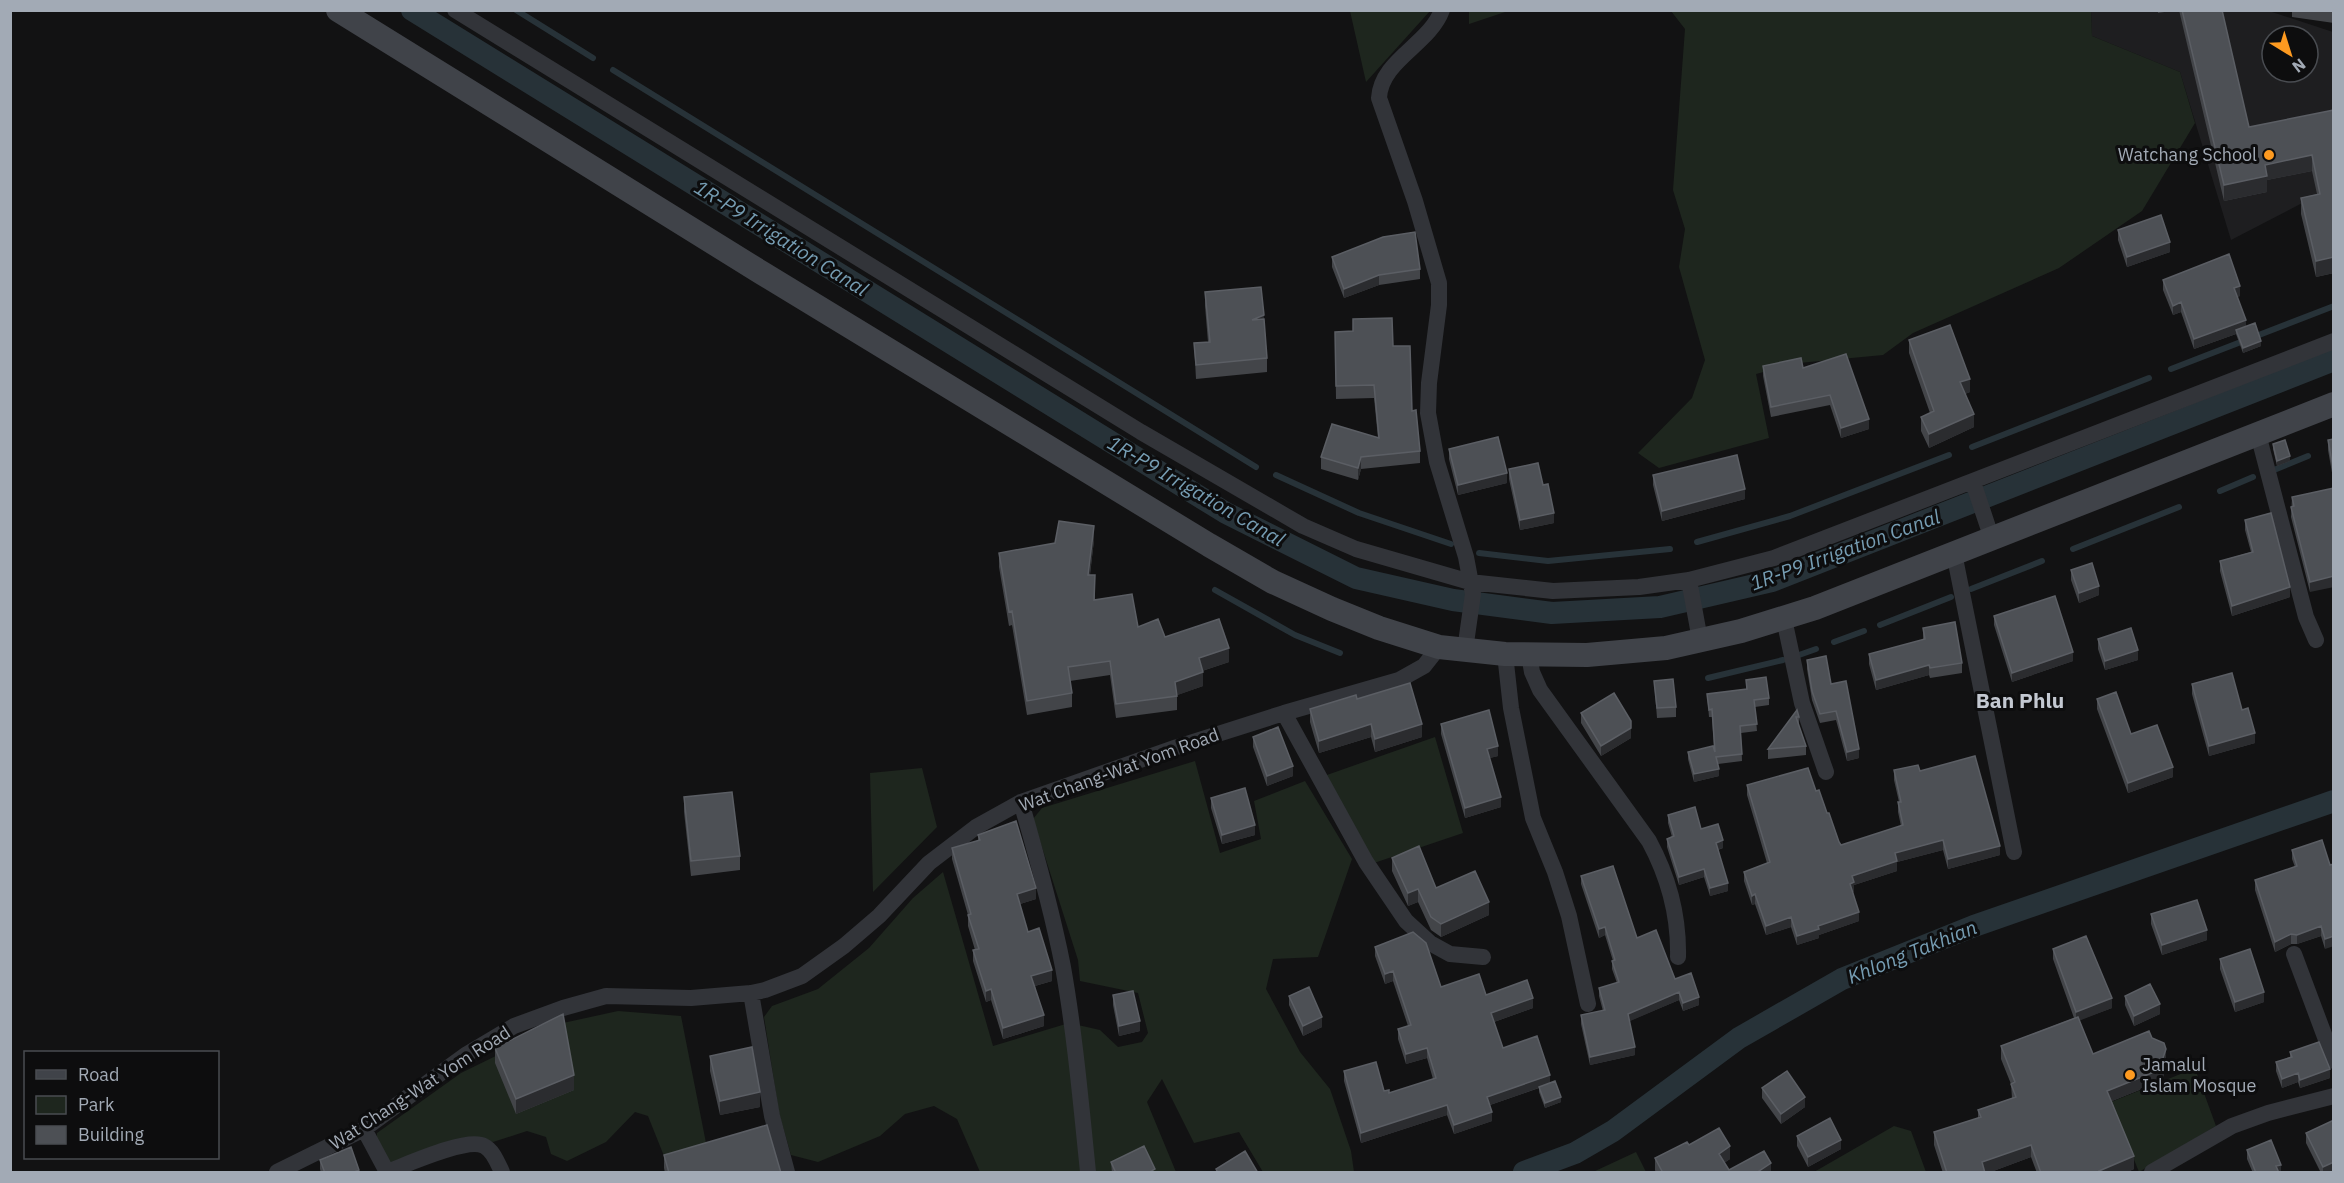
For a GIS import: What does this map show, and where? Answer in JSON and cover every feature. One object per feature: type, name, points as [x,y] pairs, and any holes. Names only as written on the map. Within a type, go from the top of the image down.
[{"type":"main road","points":[[338,10],[772,279],[1273,582],[1351,617],[1439,647],[1505,654],[1607,654],[1666,648],[1698,630],[1784,619],[1954,553],[1989,530],[2258,434],[2334,404]]},
{"type":"street","points":[[456,10],[1131,426],[1283,515],[1356,549],[1472,588],[1553,591],[1691,587],[1974,486],[2334,341]]},
{"type":"street","points":[[1442,10],[1430,32],[1391,69],[1380,85],[1379,98],[1415,201],[1439,283],[1439,305],[1429,383],[1428,413],[1437,462],[1466,557],[1472,588],[1465,650]]},
{"type":"street","points":[[2258,434],[2306,617],[2316,640]]},
{"type":"street","points":[[1974,486],[1989,530]]},
{"type":"street","points":[[1954,553],[2014,852]]},
{"type":"street","points":[[1691,587],[1698,630]]},
{"type":"street","points":[[1784,619],[1802,703],[1826,772]]},
{"type":"street","name":"Wat Chang-Wat Yom Road","points":[[277,1173],[364,1129],[467,1054],[514,1026],[563,1008],[606,996],[691,998],[751,993],[802,976],[844,946],[879,916],[929,863],[976,827],[1021,802],[1177,747],[1398,680],[1424,666],[1439,647]]},
{"type":"street","points":[[1505,654],[1511,708],[1533,818],[1555,872],[1569,916],[1588,1004]]},
{"type":"street","points":[[1529,655],[1532,672],[1540,690],[1649,841],[1661,864],[1675,907],[1679,930],[1678,957]]},
{"type":"street","points":[[1284,713],[1366,862],[1406,921],[1430,943],[1450,954],[1483,957]]},
{"type":"street","points":[[1021,802],[1042,873],[1063,967],[1079,1078],[1088,1173]]},
{"type":"street","points":[[2294,954],[2334,1061]]},
{"type":"street","points":[[751,993],[772,1116],[788,1173]]},
{"type":"street","points":[[2152,1173],[2232,1126],[2268,1113],[2334,1096]]},
{"type":"street","points":[[364,1129],[387,1173],[467,1143],[484,1145],[491,1152],[502,1173]]},
{"type":"shaded area","name":"Watchang School","points":[[2091,11],[2269,11],[2309,24],[2260,24],[2260,84],[2320,84],[2320,28],[2333,32],[2333,187],[2231,240],[2180,72],[2092,36]]},
{"type":"green space","points":[[1350,10],[1430,11],[1366,82]]},
{"type":"green space","points":[[1469,10],[1508,11],[1469,24]]},
{"type":"green space","points":[[1671,11],[2091,11],[2092,36],[2180,72],[2195,123],[2142,211],[2059,268],[1913,333],[1883,355],[1799,363],[1756,374],[1769,438],[1659,468],[1638,453],[1692,398],[1705,360],[1679,267],[1685,229],[1673,190],[1685,29]]},
{"type":"green space","points":[[1435,737],[1463,833],[1374,863],[1324,776]]},
{"type":"green space","points":[[1195,761],[1220,853],[1261,839],[1254,801],[1305,781],[1352,859],[1318,957],[1273,959],[1266,989],[1300,1052],[1330,1089],[1351,1151],[1354,1172],[1263,1172],[1239,1132],[1194,1143],[1162,1079],[1147,1102],[1176,1172],[980,1172],[957,1119],[934,1106],[905,1114],[880,1136],[818,1162],[791,1155],[779,1113],[764,1017],[772,1006],[818,989],[869,948],[913,898],[943,872],[993,1046],[1069,1023],[1100,1030],[1118,1047],[1142,1042],[1148,1033],[1138,993],[1080,981],[1078,960],[1033,819],[1042,808]]},
{"type":"green space","points":[[922,768],[937,827],[873,892],[870,773]]},
{"type":"green space","points":[[618,1011],[681,1016],[706,1143],[664,1156],[648,1116],[635,1112],[606,1142],[567,1161],[551,1154],[546,1137],[527,1131],[493,1142],[469,1138],[388,1165],[377,1146],[377,1133],[461,1073],[563,1023]]},
{"type":"green space","points":[[2188,1071],[2197,1074],[2216,1126],[2139,1172],[2111,1102]]},
{"type":"green space","points":[[1894,1126],[1911,1131],[1926,1172],[1814,1172]]},
{"type":"green space","points":[[1636,1152],[1646,1172],[1593,1172]]},
{"type":"building","points":[[2182,10],[2222,10],[2249,127],[2334,110],[2334,257],[2316,261],[2301,198],[2320,194],[2312,155],[2265,165],[2267,176],[2224,185]]},
{"type":"building","points":[[2161,215],[2170,242],[2127,257],[2118,230]]},
{"type":"building","points":[[1415,232],[1420,269],[1379,275],[1344,289],[1332,257],[1383,237]]},
{"type":"building","points":[[2229,254],[2240,286],[2234,288],[2246,320],[2194,339],[2181,302],[2173,306],[2163,280]]},
{"type":"building","points":[[1261,287],[1264,315],[1252,320],[1264,319],[1267,358],[1196,365],[1194,343],[1210,342],[1205,292]]},
{"type":"building","points":[[1392,318],[1393,346],[1410,346],[1412,411],[1416,410],[1420,451],[1361,457],[1358,468],[1321,457],[1332,424],[1379,438],[1374,385],[1336,386],[1335,332],[1353,331],[1353,319]]},
{"type":"building","points":[[2255,323],[2261,341],[2243,348],[2236,330]]},
{"type":"building","points":[[1950,325],[1970,379],[1960,382],[1974,414],[1929,434],[1921,417],[1934,411],[1909,340]]},
{"type":"building","points":[[1846,354],[1869,419],[1841,428],[1830,395],[1771,407],[1763,366],[1801,358],[1803,368]]},
{"type":"building","points":[[1498,437],[1507,473],[1458,485],[1449,449]]},
{"type":"building","points":[[2334,439],[2334,473],[2328,440]]},
{"type":"building","points":[[2285,440],[2290,456],[2277,461],[2273,444]]},
{"type":"building","points":[[1737,455],[1745,489],[1662,511],[1653,475]]},
{"type":"building","points":[[1538,463],[1543,485],[1548,484],[1554,513],[1520,520],[1509,469]]},
{"type":"building","points":[[2334,488],[2334,576],[2310,582],[2291,507],[2294,506],[2292,497]]},
{"type":"building","points":[[2271,513],[2290,587],[2232,606],[2220,561],[2253,552],[2245,520]]},
{"type":"building","points":[[1059,521],[1094,526],[1088,575],[1095,575],[1094,600],[1132,594],[1138,627],[1158,619],[1165,637],[1219,619],[1229,648],[1199,658],[1203,672],[1175,682],[1177,696],[1116,704],[1110,661],[1068,667],[1072,693],[1027,701],[1012,611],[1009,612],[999,553],[1055,543]]},
{"type":"building","points":[[2092,563],[2099,586],[2079,593],[2071,570]]},
{"type":"building","points":[[2055,596],[2073,652],[2012,673],[1994,616]]},
{"type":"building","points":[[1955,622],[1962,663],[1930,668],[1929,665],[1876,680],[1869,654],[1925,639],[1923,628]]},
{"type":"building","points":[[2131,628],[2138,650],[2105,661],[2098,639]]},
{"type":"building","points":[[1826,656],[1831,684],[1846,681],[1859,749],[1847,752],[1836,711],[1820,714],[1812,691],[1807,660]]},
{"type":"building","points":[[2232,673],[2242,710],[2248,708],[2255,733],[2209,746],[2192,684]]},
{"type":"building","points":[[1766,677],[1769,698],[1754,700],[1757,724],[1740,726],[1742,754],[1716,757],[1719,769],[1694,774],[1688,752],[1713,746],[1715,752],[1712,709],[1709,710],[1707,694],[1747,689],[1746,680]]},
{"type":"building","points":[[1673,679],[1676,707],[1657,708],[1654,681]]},
{"type":"building","points":[[1410,683],[1422,724],[1375,739],[1371,724],[1319,741],[1310,709],[1356,695],[1357,699]]},
{"type":"building","points":[[2116,692],[2131,734],[2157,725],[2173,767],[2128,783],[2097,699]]},
{"type":"building","points":[[1614,693],[1631,721],[1631,728],[1601,746],[1581,713]]},
{"type":"building","points":[[1489,710],[1498,746],[1487,749],[1501,797],[1465,808],[1441,724]]},
{"type":"building","points":[[1797,710],[1799,717],[1796,717],[1806,746],[1768,749]]},
{"type":"building","points":[[1278,727],[1293,766],[1267,776],[1253,737]]},
{"type":"building","points":[[1975,756],[2000,846],[1948,859],[1943,840],[1895,853],[1897,861],[1852,876],[1854,882],[1850,884],[1859,912],[1797,936],[1791,917],[1766,926],[1755,894],[1752,896],[1744,872],[1770,862],[1747,785],[1808,768],[1841,845],[1903,825],[1894,770],[1918,765],[1920,771]]},
{"type":"building","points":[[1245,788],[1255,825],[1222,835],[1211,798]]},
{"type":"building","points":[[732,792],[740,856],[691,861],[684,797]]},
{"type":"building","points":[[1695,807],[1701,829],[1718,824],[1723,840],[1716,843],[1728,883],[1710,888],[1704,869],[1679,877],[1667,839],[1674,836],[1668,815]]},
{"type":"building","points":[[1016,821],[1036,888],[1017,894],[1028,932],[1039,928],[1052,970],[1031,976],[1044,1015],[1003,1028],[991,989],[986,991],[973,950],[979,949],[968,915],[971,914],[952,848],[980,840],[978,835]]},
{"type":"building","points":[[2322,840],[2330,865],[2334,864],[2334,936],[2325,939],[2321,926],[2297,935],[2291,934],[2275,942],[2255,880],[2297,866],[2292,850]]},
{"type":"building","points":[[1419,846],[1436,888],[1475,871],[1489,902],[1441,924],[1431,917],[1418,889],[1408,893],[1392,858]]},
{"type":"building","points":[[1613,866],[1637,938],[1656,930],[1675,979],[1691,973],[1699,997],[1683,1003],[1679,992],[1628,1014],[1635,1047],[1590,1057],[1581,1015],[1605,1010],[1599,988],[1619,982],[1605,927],[1599,929],[1581,876]]},
{"type":"building","points":[[2197,900],[2207,930],[2162,945],[2151,914]]},
{"type":"building","points":[[1413,932],[1426,943],[1441,987],[1479,974],[1486,995],[1527,980],[1533,998],[1491,1013],[1503,1048],[1537,1036],[1550,1075],[1487,1097],[1492,1112],[1454,1125],[1447,1105],[1361,1133],[1344,1071],[1376,1062],[1384,1091],[1389,1090],[1389,1093],[1436,1078],[1427,1048],[1406,1054],[1398,1029],[1411,1025],[1393,971],[1385,974],[1375,947]]},
{"type":"building","points":[[2086,936],[2112,998],[2076,1012],[2053,949]]},
{"type":"building","points":[[2250,949],[2264,992],[2235,1002],[2220,959]]},
{"type":"building","points":[[2150,984],[2160,1004],[2134,1016],[2125,996]]},
{"type":"building","points":[[1309,987],[1322,1017],[1303,1026],[1289,996]]},
{"type":"building","points":[[1133,991],[1140,1021],[1119,1026],[1113,995]]},
{"type":"building","points":[[563,1014],[574,1075],[516,1099],[495,1048]]},
{"type":"building","points":[[2078,1017],[2093,1054],[2149,1031],[2152,1038],[2164,1043],[2166,1049],[2162,1061],[2164,1068],[2107,1091],[2134,1156],[2099,1171],[2100,1173],[2041,1173],[2031,1145],[1982,1162],[1985,1173],[1947,1173],[1934,1132],[1981,1117],[1978,1110],[2016,1097],[2011,1084],[2015,1082],[2001,1046]]},
{"type":"building","points":[[2319,1042],[2330,1069],[2300,1080],[2298,1073],[2282,1079],[2276,1062],[2292,1057],[2290,1052]]},
{"type":"building","points":[[752,1047],[760,1092],[720,1101],[710,1056]]},
{"type":"building","points":[[1787,1071],[1805,1097],[1781,1114],[1762,1088]]},
{"type":"building","points":[[1555,1081],[1561,1097],[1545,1103],[1539,1087]]},
{"type":"building","points":[[1830,1118],[1841,1140],[1808,1157],[1797,1136]]},
{"type":"building","points":[[2334,1120],[2334,1162],[2323,1167],[2306,1133]]},
{"type":"building","points":[[767,1125],[781,1173],[669,1173],[664,1155]]},
{"type":"building","points":[[1719,1128],[1730,1146],[1719,1154],[1729,1170],[1764,1151],[1771,1163],[1756,1173],[1663,1173],[1655,1158],[1687,1142],[1689,1145]]},
{"type":"building","points":[[2271,1140],[2281,1165],[2276,1166],[2279,1173],[2256,1173],[2247,1150]]},
{"type":"building","points":[[1144,1146],[1155,1169],[1148,1173],[1116,1173],[1111,1162]]},
{"type":"building","points":[[351,1147],[359,1170],[352,1173],[325,1173],[320,1160]]},
{"type":"building","points":[[1245,1151],[1258,1173],[1218,1173],[1216,1169]]},
{"type":"waterway","name":"1R-P9 Irrigation Canal","points":[[412,10],[1226,513],[1356,578],[1453,600],[1552,613],[1660,607],[1772,581],[2334,360]]},
{"type":"waterway","points":[[516,10],[593,58]]},
{"type":"waterway","points":[[613,70],[1256,467]]},
{"type":"waterway","points":[[2171,369],[2334,306]]},
{"type":"waterway","points":[[1972,447],[2149,378]]},
{"type":"waterway","points":[[1697,542],[1790,516],[1949,455]]},
{"type":"waterway","points":[[2274,470],[2308,456]]},
{"type":"waterway","points":[[1276,475],[1359,513],[1451,544]]},
{"type":"waterway","points":[[2220,491],[2253,477]]},
{"type":"waterway","points":[[2073,549],[2179,507]]},
{"type":"waterway","points":[[1479,553],[1548,561],[1670,549]]},
{"type":"waterway","points":[[1971,589],[2042,561]]},
{"type":"waterway","points":[[1215,590],[1295,635],[1340,653]]},
{"type":"waterway","points":[[1880,625],[1951,597]]},
{"type":"waterway","points":[[1834,642],[1864,631]]},
{"type":"waterway","points":[[1799,655],[1816,649]]},
{"type":"waterway","points":[[1708,678],[1783,660]]},
{"type":"waterway","name":"Khlong Takhian","points":[[1524,1172],[1575,1153],[1613,1131],[1739,1038],[1842,979],[1974,926],[2334,801]]},
{"type":"place","name":"Watchang School","points":[[2269,155]]},
{"type":"place","name":"Jamalul Islam Mosque","points":[[2130,1075]]},
{"type":"district","name":"Ban Phlu","points":[[2020,701]]}]
